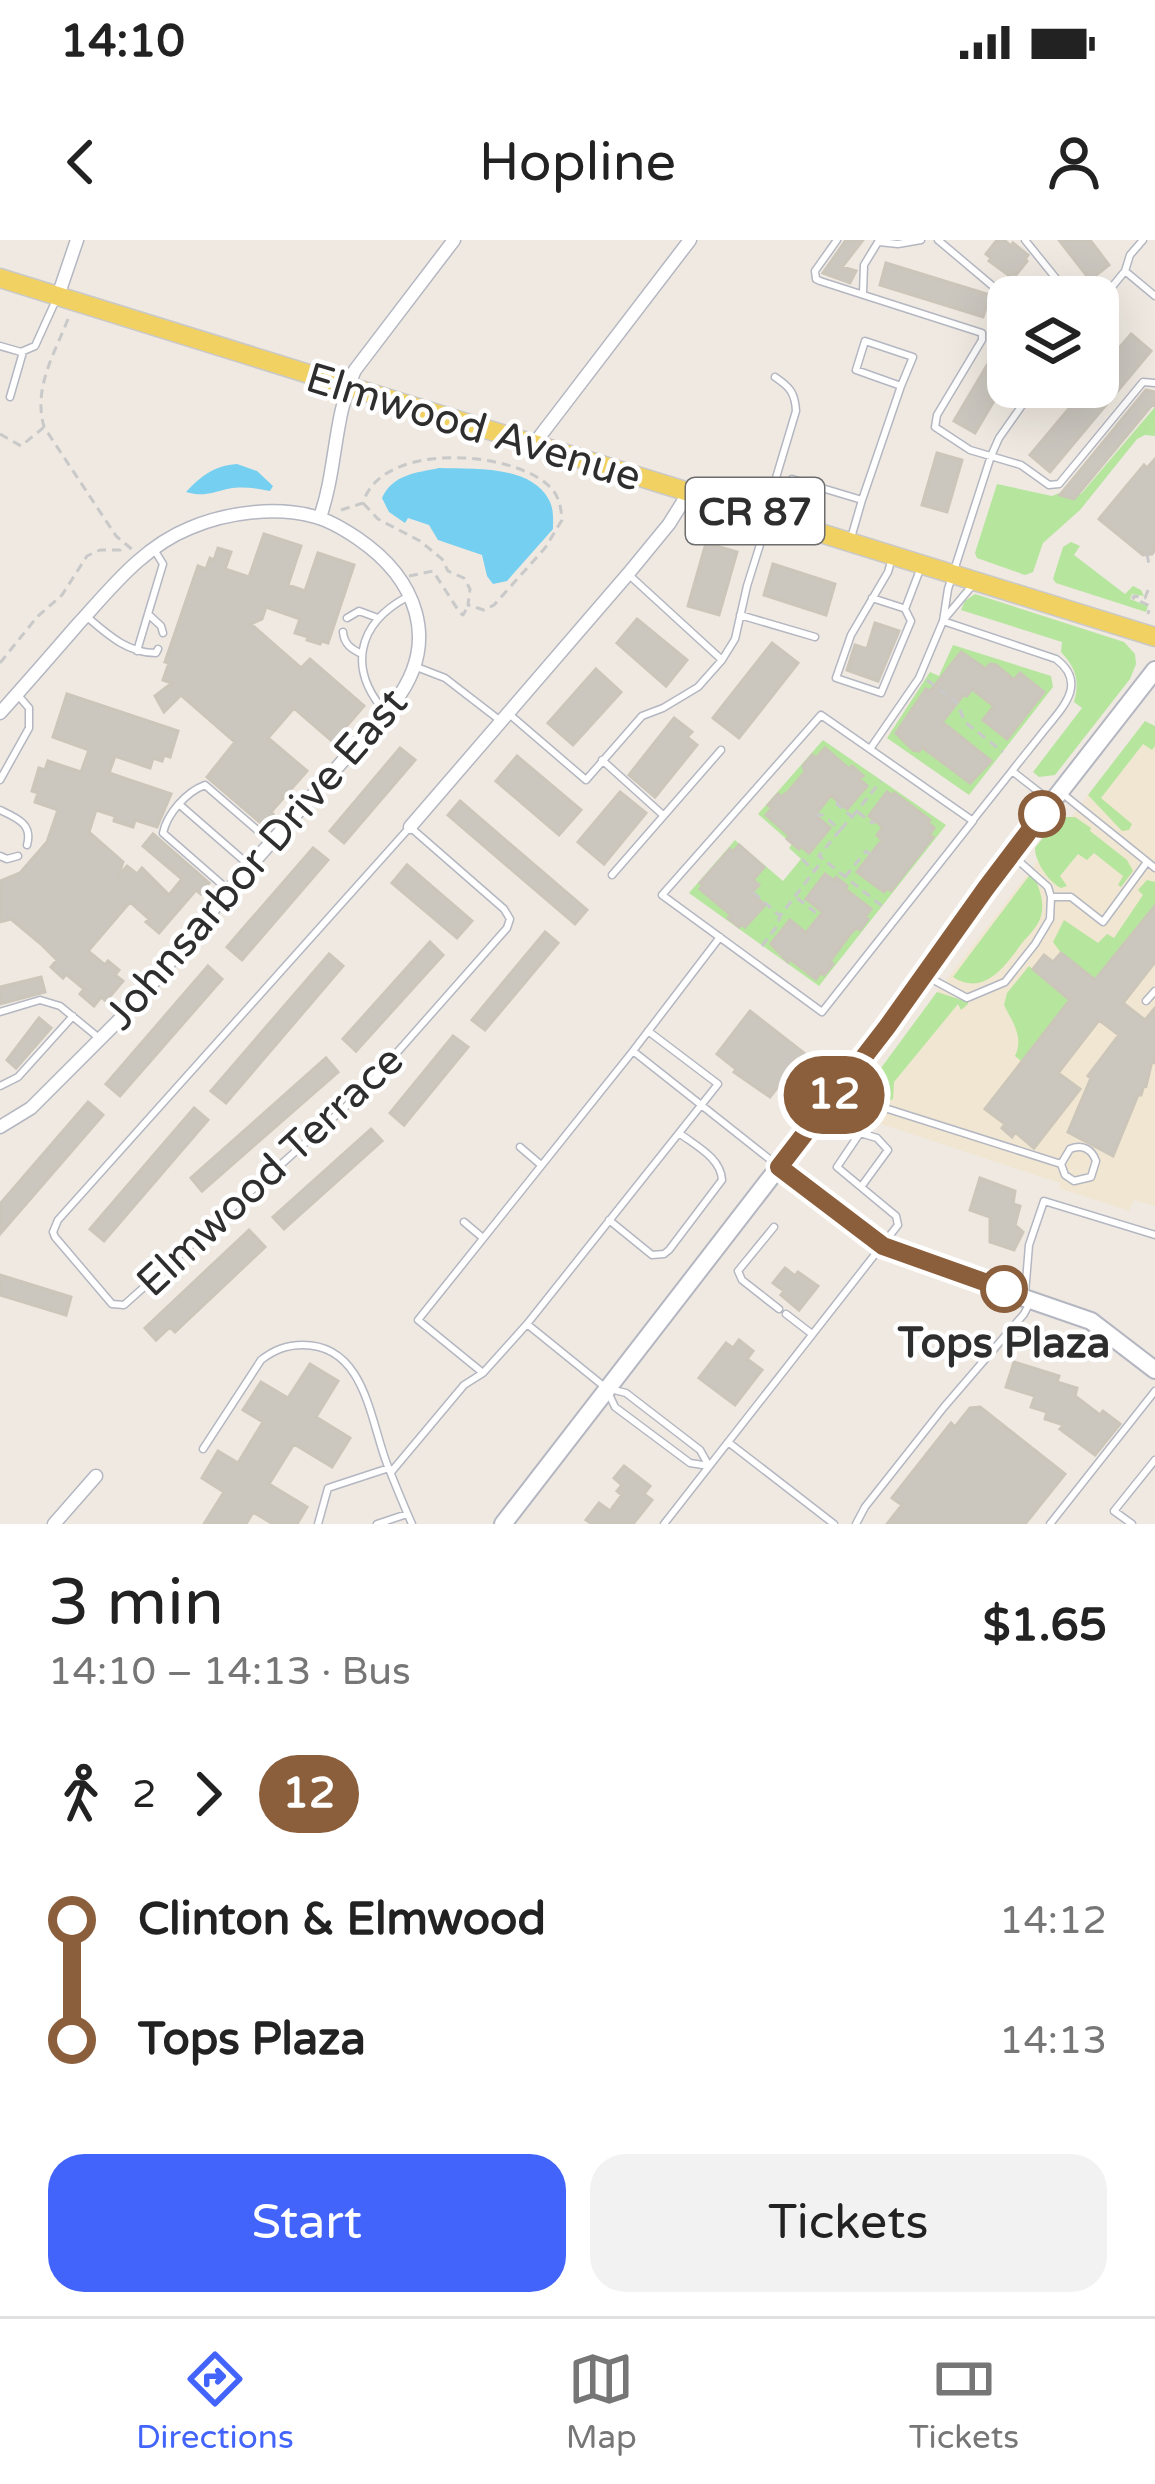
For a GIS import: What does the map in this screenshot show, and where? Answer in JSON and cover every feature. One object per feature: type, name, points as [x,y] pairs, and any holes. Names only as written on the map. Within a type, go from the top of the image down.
[{"type":"main road","name":"Elmwood Avenue","points":[[0,278],[1155,637]]},
{"type":"street","points":[[58,296],[77,240]]},
{"type":"street","points":[[320,517],[331,484],[335,436],[355,370],[454,240]]},
{"type":"street","points":[[534,444],[690,240]]},
{"type":"street","name":"Elmwood Terrace","points":[[410,827],[628,574],[688,492]]},
{"type":"street","points":[[0,713],[153,548],[190,527],[220,518],[261,512],[320,517],[380,555],[410,596]]},
{"type":"street","name":"Johnsarbor Drive East","points":[[3,1126],[31,1108],[138,1001],[403,692],[414,666],[418,628],[410,596]]},
{"type":"street","points":[[503,1524],[1155,670]]},
{"type":"street","points":[[779,1167],[883,1246],[1091,1321],[1155,1370]]},
{"type":"street","points":[[54,1524],[96,1476]]},
{"type":"lane","points":[[837,240],[817,267],[816,279],[982,333],[935,427],[970,450],[1019,464],[1055,486],[1142,382],[1155,383]]},
{"type":"lane","points":[[862,295],[863,265],[877,241],[921,240]]},
{"type":"lane","points":[[938,240],[987,281]]},
{"type":"lane","points":[[1025,240],[1054,276]]},
{"type":"lane","points":[[1119,277],[1143,240]]},
{"type":"lane","points":[[1124,271],[1155,296]]},
{"type":"lane","points":[[0,346],[23,352],[35,346],[58,296]]},
{"type":"lane","points":[[850,542],[913,357],[865,341],[856,370],[901,386]]},
{"type":"lane","points":[[10,397],[23,352]]},
{"type":"lane","points":[[414,666],[445,678],[506,718],[586,780],[642,716],[698,687],[735,639],[796,412],[790,387],[775,377]]},
{"type":"lane","points":[[870,749],[919,678],[943,621],[948,589],[999,437],[1020,408]]},
{"type":"lane","points":[[771,516],[792,478],[862,500]]},
{"type":"lane","points":[[137,650],[164,564],[153,548]]},
{"type":"lane","points":[[893,555],[851,634],[836,678],[881,693],[910,621],[905,609],[922,563]]},
{"type":"lane","points":[[628,574],[722,660]]},
{"type":"lane","points":[[943,621],[976,580]]},
{"type":"lane","points":[[386,712],[368,689],[361,663],[366,633],[386,610],[410,596]]},
{"type":"lane","points":[[872,598],[905,609]]},
{"type":"lane","points":[[347,618],[359,611],[378,618]]},
{"type":"lane","points":[[148,614],[163,633]]},
{"type":"lane","points":[[740,615],[815,638]]},
{"type":"lane","points":[[86,616],[113,639],[150,654],[158,650]]},
{"type":"lane","points":[[943,621],[1057,658],[1071,676],[1068,699],[973,821],[822,1012],[662,895],[821,715],[973,821]]},
{"type":"lane","points":[[343,632],[352,650],[363,654]]},
{"type":"lane","points":[[0,780],[28,728],[29,708],[17,694]]},
{"type":"lane","points":[[611,875],[721,750]]},
{"type":"lane","points":[[602,760],[663,815]]},
{"type":"lane","points":[[1012,771],[1151,865],[1103,922],[1071,897],[1051,898]]},
{"type":"lane","points":[[229,890],[164,833],[179,804],[205,785],[271,842]]},
{"type":"lane","points":[[179,804],[250,866]]},
{"type":"lane","points":[[0,810],[26,825],[27,845]]},
{"type":"lane","name":"Elmwood Terrace","points":[[410,827],[504,909],[510,919],[507,928],[363,1091],[124,1305],[112,1304],[55,1237],[54,1226],[410,827]]},
{"type":"lane","points":[[925,975],[967,998],[1005,982],[1044,932],[1050,920],[1048,887],[1011,854]]},
{"type":"lane","points":[[0,856],[18,856]]},
{"type":"lane","points":[[483,1373],[418,1319],[720,937]]},
{"type":"lane","points":[[1146,1001],[1155,991]]},
{"type":"lane","points":[[0,1012],[40,1000],[60,1006],[99,1038]]},
{"type":"lane","points":[[0,1086],[19,1077],[73,1016]]},
{"type":"lane","points":[[318,1524],[328,1488],[390,1470],[464,1385],[483,1373],[718,1084],[648,1031]]},
{"type":"lane","points":[[633,1051],[779,1167]]},
{"type":"lane","points":[[844,1083],[888,1109],[1061,1164]]},
{"type":"lane","points":[[0,1107],[3,1126]]},
{"type":"lane","points":[[609,1220],[647,1252],[658,1256],[669,1250],[722,1180],[715,1160],[679,1133]]},
{"type":"lane","points":[[664,1524],[899,1220],[837,1167],[860,1133],[877,1138],[888,1150],[861,1187]]},
{"type":"lane","points":[[1081,1147],[1094,1156],[1096,1167],[1091,1177],[1075,1181],[1065,1175],[1061,1164],[1070,1149],[1081,1147]]},
{"type":"lane","points":[[520,1148],[542,1165]]},
{"type":"lane","points":[[856,1524],[944,1407],[1024,1314],[1029,1245],[1044,1201],[1155,1235]]},
{"type":"lane","points":[[464,1222],[483,1238]]},
{"type":"lane","points":[[774,1226],[741,1266],[739,1276],[813,1334]]},
{"type":"lane","points":[[527,1324],[607,1388],[626,1393],[700,1450],[709,1466]]},
{"type":"lane","points":[[202,1448],[261,1360],[274,1350],[314,1345],[333,1351],[349,1364],[362,1386],[412,1524]]},
{"type":"lane","points":[[607,1388],[615,1407],[690,1463],[709,1466]]},
{"type":"lane","points":[[1050,1524],[1155,1390]]},
{"type":"lane","points":[[728,1442],[834,1524]]},
{"type":"lane","points":[[1132,1524],[1114,1511],[1155,1460]]},
{"type":"lane","points":[[377,1524],[408,1514]]},
{"type":"path","points":[[68,319],[40,392],[44,427],[116,536],[135,552]]},
{"type":"path","points":[[0,434],[21,446],[44,427]]},
{"type":"path","points":[[341,510],[363,502],[379,478],[407,464],[440,457],[509,467],[553,489],[562,520],[545,548],[494,605],[484,610],[468,605]]},
{"type":"path","points":[[363,502],[378,519],[420,542],[442,559],[448,571],[464,578],[470,590],[463,615],[433,571],[407,576]]},
{"type":"path","points":[[0,663],[37,617],[62,595],[87,556],[126,546]]},
{"type":"path","points":[[1147,554],[1149,565]]},
{"type":"path","points":[[1148,590],[1145,598],[1133,598],[1150,606],[1148,614]]},
{"type":"path","points":[[926,679],[957,703],[965,722],[1003,752]]},
{"type":"path","points":[[881,781],[819,856],[882,906]]},
{"type":"path","points":[[838,802],[852,817]]},
{"type":"path","points":[[856,811],[872,823],[875,820]]},
{"type":"path","points":[[814,815],[823,815],[840,830]]},
{"type":"path","points":[[845,878],[866,851],[871,855]]},
{"type":"path","points":[[802,859],[815,871]]},
{"type":"path","points":[[762,946],[824,860]]},
{"type":"path","points":[[855,896],[860,889]]},
{"type":"path","points":[[753,892],[780,916]]},
{"type":"path","points":[[795,897],[820,916]]},
{"type":"shaded area","points":[[1145,721],[1155,726],[1155,1206],[1134,1200],[1129,1211],[1059,1188],[1060,1183],[848,1113],[937,992]]},
{"type":"green space","points":[[1155,407],[1155,436],[1137,439],[1080,510],[1043,543],[1033,572],[1025,575],[977,558],[997,484],[1052,496],[1067,490],[1081,494]]},
{"type":"green space","points":[[1071,542],[1080,546],[1074,555],[1125,594],[1133,586],[1141,590],[1144,596],[1132,594],[1130,599],[1148,606],[1146,612],[1056,583],[1053,579],[1063,547]]},
{"type":"green space","points":[[975,594],[1124,642],[1135,654],[1130,679],[1055,775],[1039,777],[1033,772],[1082,708],[1074,702],[1075,675],[1061,652],[1062,642],[961,610]]},
{"type":"green space","points":[[953,645],[1051,676],[1053,687],[969,795],[887,738],[930,672],[939,676]],"holes":[[[960,653],[986,669],[990,664],[996,666],[1013,682],[1020,674],[1043,691],[1007,739],[983,720],[994,706],[972,689],[966,696],[942,677]],[[932,687],[955,705],[942,722],[991,761],[970,783],[924,745],[919,751],[913,749],[896,734]]]},
{"type":"green space","points":[[1145,721],[1155,726],[1155,746],[1152,750],[1143,744],[1101,798],[1132,824],[1122,831],[1088,795]]},
{"type":"green space","points":[[823,740],[946,825],[819,986],[689,893],[735,840],[783,881],[801,859],[789,848],[792,844],[758,814]],"holes":[[[825,748],[849,769],[852,766],[867,785],[847,809],[831,795],[815,815],[830,829],[810,852],[788,840],[790,836],[766,814],[778,795],[787,791],[791,795],[796,782],[808,775],[804,772]],[[894,793],[903,804],[930,819],[934,828],[932,838],[913,856],[916,859],[883,892],[858,872],[882,840],[877,835]],[[739,845],[764,867],[753,880],[758,885],[751,893],[745,926],[739,927],[701,889],[700,882],[724,863],[721,859],[729,849],[733,852]],[[836,878],[857,897],[868,920],[860,930],[847,931],[832,965],[816,979],[790,959],[787,962],[771,944],[789,920],[806,933],[823,912],[806,899]]]},
{"type":"green space","points":[[1064,817],[1075,817],[1127,860],[1133,871],[1121,887],[1123,876],[1094,853],[1087,860],[1078,854],[1060,876],[1067,886],[1061,888],[1048,876],[1035,848]]},
{"type":"green space","points":[[1032,872],[1042,907],[1035,928],[993,976],[974,983],[953,977]]},
{"type":"green space","points":[[1147,880],[1155,882],[1155,906],[1095,980],[1061,953],[1053,942],[1064,920],[1098,943],[1107,934],[1114,938],[1143,895],[1138,890]]},
{"type":"green space","points":[[1029,966],[1059,991],[1075,994],[1021,1061],[1015,1056],[1016,1030],[1004,1005],[1007,993]]},
{"type":"green space","points":[[937,992],[968,1004],[961,1010],[958,1004],[894,1082],[893,1099],[886,1102],[867,1087]]},
{"type":"water","points":[[237,464],[257,471],[273,486],[270,491],[186,492],[209,472]]},
{"type":"water","points":[[439,468],[515,475],[529,480],[549,500],[553,529],[507,581],[493,584],[482,555],[438,540],[429,525],[408,518],[405,523],[389,512],[382,498],[392,484]]},
{"type":"building","points":[[846,240],[863,240],[842,267],[856,271],[850,283],[823,273]]},
{"type":"building","points":[[997,240],[1004,240],[1028,255],[1016,275],[1010,276],[986,254]]},
{"type":"building","points":[[1059,240],[1090,240],[1109,265],[1095,276],[1087,276]]},
{"type":"building","points":[[886,263],[987,294],[987,304],[983,317],[880,285]]},
{"type":"building","points":[[1131,334],[1151,351],[1119,389],[1119,348]]},
{"type":"building","points":[[987,365],[990,408],[975,433],[954,421]]},
{"type":"building","points":[[1146,390],[1155,392],[1155,406],[1074,499],[1060,495]]},
{"type":"building","points":[[1069,408],[1103,408],[1050,472],[1030,455]]},
{"type":"building","points":[[937,453],[962,460],[947,512],[922,505]]},
{"type":"building","points":[[1155,459],[1155,550],[1143,555],[1099,519],[1144,465],[1147,468]]},
{"type":"building","points":[[264,534],[301,546],[288,585],[305,591],[318,553],[354,565],[328,643],[307,640],[295,633],[300,619],[266,607],[262,619],[251,624],[301,668],[310,659],[364,706],[333,742],[294,708],[268,738],[307,771],[263,825],[207,777],[235,742],[181,695],[164,712],[155,696],[172,683],[163,680],[169,663],[165,662],[198,566],[206,569],[218,548],[231,552],[225,569],[249,577]]},
{"type":"building","points":[[706,543],[737,552],[719,615],[688,606]]},
{"type":"building","points":[[773,564],[835,584],[826,615],[764,595]]},
{"type":"building","points":[[637,619],[687,660],[666,686],[617,643]]},
{"type":"building","points":[[875,623],[899,631],[878,681],[847,670],[855,645],[867,649]]},
{"type":"building","points":[[772,643],[798,663],[739,738],[713,718]]},
{"type":"building","points":[[961,652],[986,669],[996,665],[1014,680],[1020,673],[1044,692],[1007,739],[983,720],[994,706],[972,689],[964,694],[942,722],[991,761],[970,783],[922,747],[913,750],[896,733],[926,689],[933,688]]},
{"type":"building","points":[[596,669],[621,692],[573,745],[548,723]]},
{"type":"building","points":[[67,694],[178,731],[170,757],[153,758],[150,768],[115,756],[109,773],[171,794],[157,827],[135,820],[133,827],[96,810],[89,832],[123,862],[118,877],[127,866],[137,874],[142,868],[169,895],[182,879],[143,846],[153,834],[209,883],[201,894],[196,890],[159,933],[130,902],[88,951],[119,970],[115,975],[123,981],[106,1001],[101,997],[94,1006],[80,994],[84,989],[51,967],[57,960],[41,944],[11,919],[0,922],[0,881],[20,873],[47,842],[58,810],[35,802],[38,793],[32,791],[39,768],[45,770],[48,761],[81,772],[89,750],[53,737]]},
{"type":"building","points":[[674,718],[692,732],[687,737],[697,745],[655,797],[629,775]]},
{"type":"building","points":[[400,748],[415,760],[344,843],[330,831]]},
{"type":"building","points":[[825,748],[849,769],[852,766],[867,786],[847,809],[831,795],[815,815],[830,828],[809,853],[787,839],[790,836],[766,815],[772,808],[768,805],[778,794],[788,792],[805,772],[803,766],[812,755],[816,758]]},
{"type":"building","points":[[517,756],[581,810],[559,835],[496,781]]},
{"type":"building","points":[[620,792],[646,813],[604,864],[578,842]]},
{"type":"building","points":[[887,792],[930,820],[934,828],[929,835],[933,837],[891,891],[884,892],[857,872],[882,840],[877,835],[883,827],[869,816]]},
{"type":"building","points":[[460,801],[587,910],[575,924],[448,815]]},
{"type":"building","points":[[739,845],[764,867],[753,880],[759,885],[751,893],[765,905],[745,927],[728,918],[731,915],[700,889],[730,849],[733,852]]},
{"type":"building","points":[[313,848],[328,860],[242,960],[227,947]]},
{"type":"building","points":[[407,865],[472,921],[457,938],[392,883]]},
{"type":"building","points":[[825,874],[834,881],[836,877],[871,909],[860,930],[850,934],[830,961],[833,964],[816,979],[790,959],[788,962],[771,944],[790,920],[806,933],[823,912],[806,899]]},
{"type":"building","points":[[1155,906],[1155,962],[1123,1003],[1145,1020],[1155,1008],[1155,1063],[1152,1061],[1146,1086],[1113,1156],[1068,1132],[1088,1076],[1119,1035],[1099,1020],[1058,1073],[1080,1089],[1034,1148],[1015,1132],[1012,1137],[1002,1128],[1005,1124],[985,1109],[1070,1000],[1033,969],[1044,955],[1053,962],[1061,953],[1095,980]]},
{"type":"building","points":[[545,932],[558,943],[485,1030],[472,1020]]},
{"type":"building","points":[[430,942],[443,955],[356,1051],[343,1039]]},
{"type":"building","points":[[329,954],[343,966],[226,1103],[211,1091]]},
{"type":"building","points":[[208,966],[222,979],[120,1096],[106,1084]]},
{"type":"building","points":[[41,977],[45,992],[0,1004],[0,987]]},
{"type":"building","points":[[750,1011],[804,1053],[770,1097],[717,1054]]},
{"type":"building","points":[[39,1018],[51,1028],[16,1068],[7,1060]]},
{"type":"building","points":[[453,1036],[468,1047],[404,1125],[390,1113]]},
{"type":"building","points":[[326,1058],[338,1072],[202,1191],[191,1178]]},
{"type":"building","points":[[88,1102],[103,1115],[0,1234],[0,1204]]},
{"type":"building","points":[[194,1108],[208,1120],[104,1241],[90,1229]]},
{"type":"building","points":[[371,1129],[382,1141],[284,1229],[273,1217]]},
{"type":"building","points":[[980,1178],[1015,1191],[1013,1204],[1020,1206],[1015,1225],[1023,1232],[1014,1250],[990,1242],[990,1217],[970,1210]]},
{"type":"building","points":[[249,1230],[265,1247],[175,1332],[170,1327],[156,1340],[145,1328]]},
{"type":"building","points":[[785,1268],[818,1286],[799,1310],[773,1283]]},
{"type":"building","points":[[0,1275],[71,1297],[66,1315],[0,1295]]},
{"type":"building","points":[[739,1340],[753,1351],[747,1359],[762,1370],[735,1405],[699,1378],[726,1343],[733,1348]]},
{"type":"building","points":[[1014,1362],[1059,1376],[1057,1382],[1077,1388],[1075,1396],[1120,1424],[1095,1455],[1060,1429],[1064,1425],[1045,1419],[1047,1412],[1031,1407],[1035,1396],[1006,1387]]},
{"type":"building","points":[[310,1364],[338,1381],[316,1417],[350,1438],[332,1467],[294,1444],[269,1484],[307,1507],[297,1524],[273,1524],[253,1512],[246,1524],[204,1524],[224,1492],[202,1478],[218,1451],[238,1463],[263,1422],[243,1410],[261,1382],[288,1398]]},
{"type":"building","points":[[980,1407],[1065,1474],[1025,1524],[887,1524],[902,1505],[892,1498],[951,1423],[955,1427],[970,1408]]},
{"type":"building","points":[[624,1466],[650,1486],[644,1494],[652,1500],[633,1524],[592,1524],[586,1520],[599,1503],[610,1511],[622,1495],[617,1491],[622,1485],[614,1478]]},
{"type":"bus line","name":"12","points":[[1004,1289],[883,1246],[779,1167],[1042,814]]},
{"type":"place","name":"Tops Plaza","points":[[1004,1289]]}]
